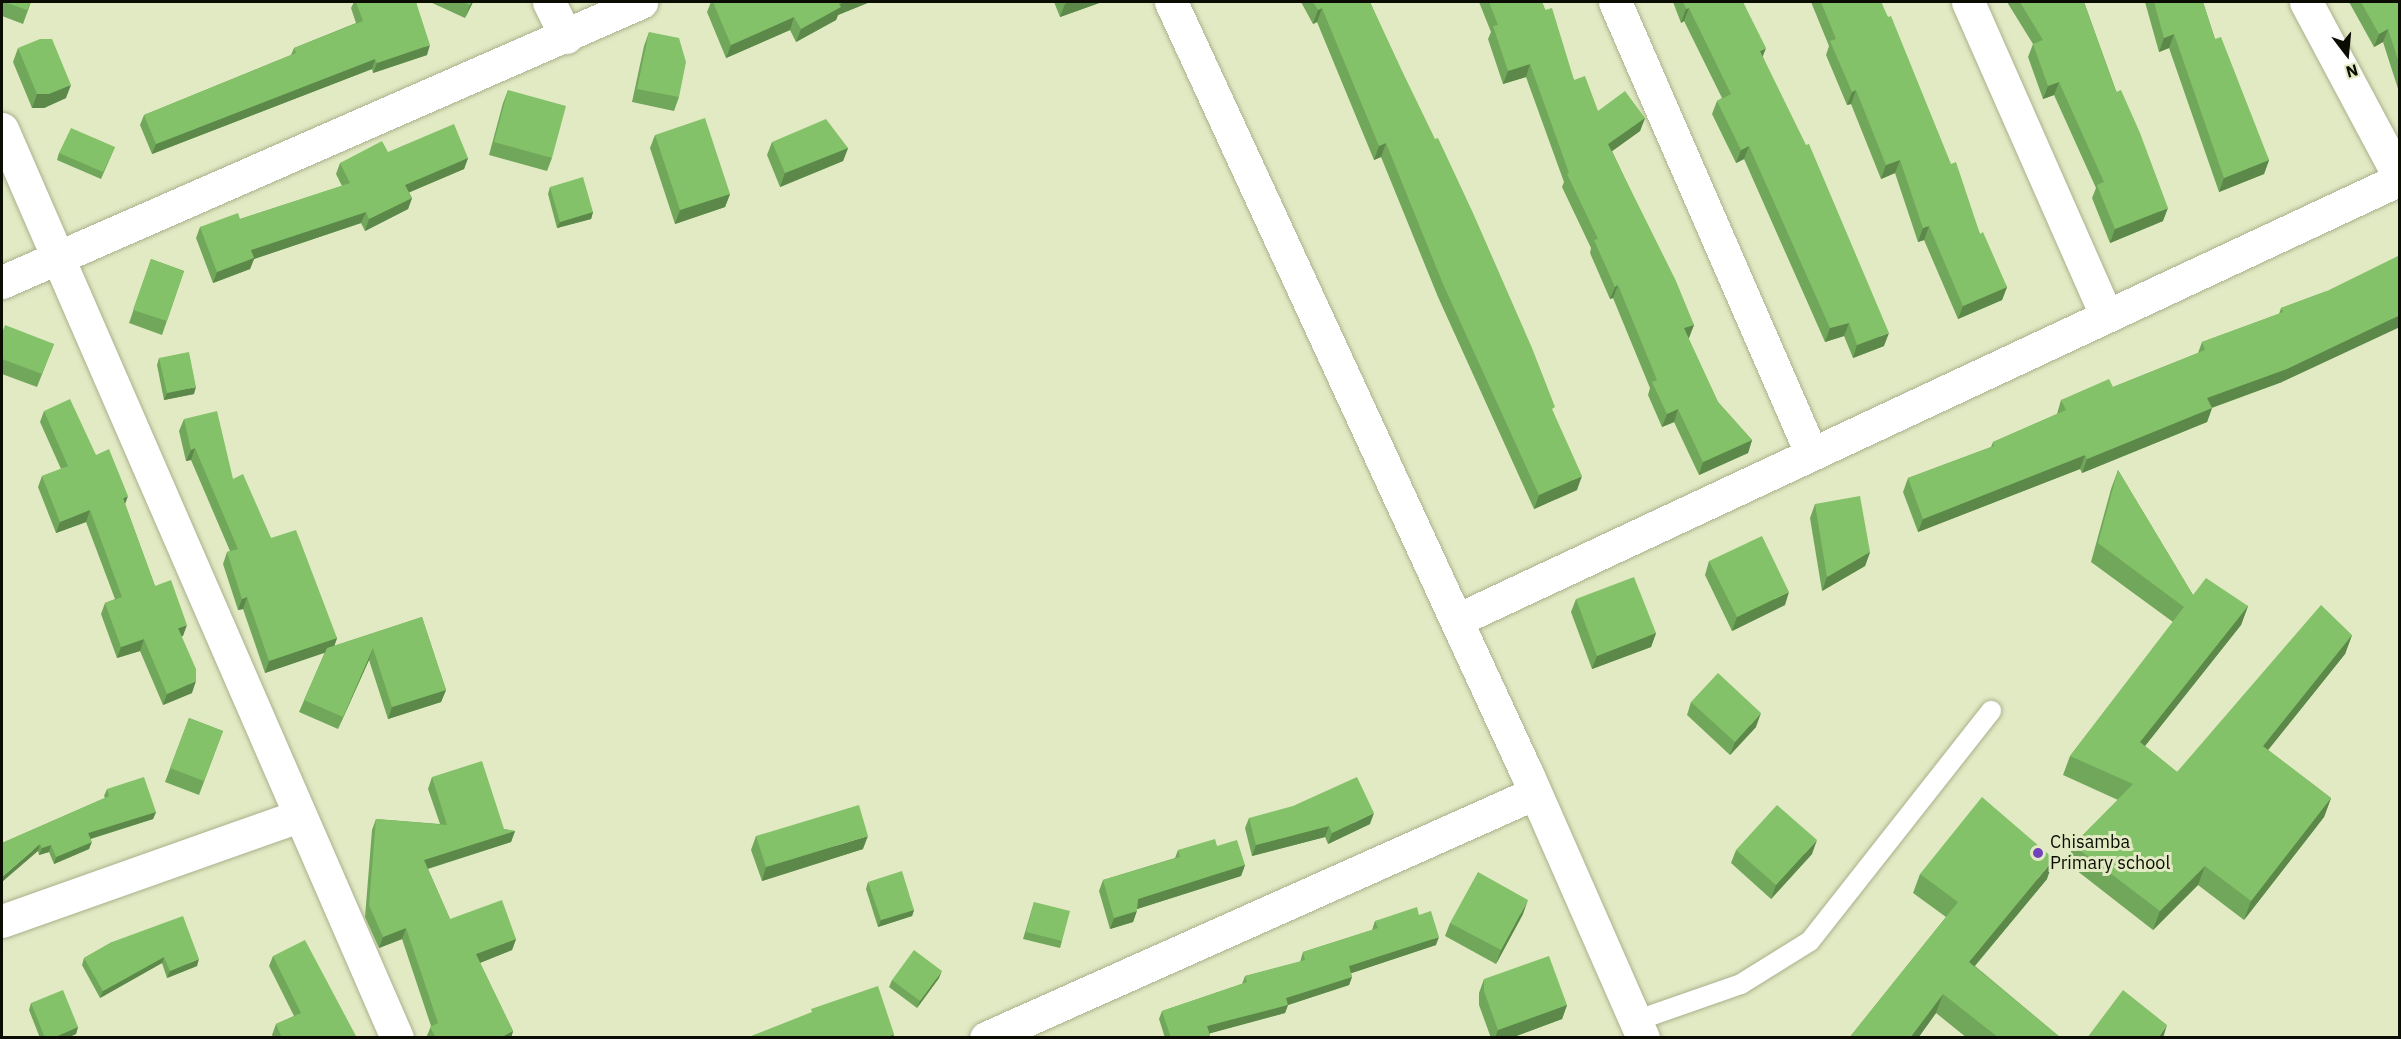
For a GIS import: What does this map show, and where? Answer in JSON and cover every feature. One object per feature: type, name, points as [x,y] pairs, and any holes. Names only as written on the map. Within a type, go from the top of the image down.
[{"type":"street","points":[[549,2],[566,37]]},
{"type":"street","points":[[2,282],[566,37],[641,2]]},
{"type":"street","points":[[1171,2],[1535,793],[1639,1029]]},
{"type":"street","points":[[1615,2],[1811,453]]},
{"type":"street","points":[[1968,2],[2105,313]]},
{"type":"street","points":[[1456,620],[2105,313],[2400,178],[2306,2]]},
{"type":"street","points":[[2,129],[298,816],[397,1038]]},
{"type":"street","points":[[986,1038],[1026,1029],[1535,793]]},
{"type":"street","points":[[2,921],[298,816]]},
{"type":"lane","points":[[1639,1029],[1741,984],[1810,941],[1990,711]]},
{"type":"building","points":[[4,2],[31,2],[27,10]]},
{"type":"building","points":[[356,2],[416,2],[430,45],[377,63],[375,59],[156,144],[144,115],[296,53],[294,48],[363,21]]},
{"type":"building","points":[[713,2],[845,2],[839,4],[841,7],[801,29],[794,17],[731,45]]},
{"type":"building","points":[[1313,2],[1370,2],[1473,213],[1532,348],[1555,407],[1552,409],[1582,476],[1539,495],[1443,284],[1386,143],[1379,146],[1322,8],[1318,10]]},
{"type":"building","points":[[1489,2],[1542,2],[1545,10],[1552,8],[1574,80],[1585,76],[1598,111],[1625,91],[1645,118],[1608,144],[1676,281],[1694,325],[1684,328],[1718,402],[1752,440],[1703,462],[1678,409],[1667,414],[1652,382],[1657,380],[1618,285],[1615,287],[1594,240],[1598,239],[1567,174],[1569,173],[1530,64],[1508,71],[1493,26],[1498,25]]},
{"type":"building","points":[[1683,2],[1743,2],[1766,48],[1760,51],[1806,145],[1809,144],[1889,333],[1857,345],[1849,323],[1830,328],[1749,146],[1741,150],[1717,101],[1731,94],[1689,8],[1686,9]]},
{"type":"building","points":[[1821,2],[1881,2],[1888,17],[1891,16],[1951,164],[1956,162],[1980,234],[1983,232],[2007,287],[1963,306],[1929,226],[1923,228],[1900,160],[1886,165],[1856,90],[1852,92],[1830,41],[1836,39]]},
{"type":"building","points":[[2020,2],[2084,2],[2116,92],[2121,90],[2168,208],[2115,229],[2097,185],[2104,182],[2059,82],[2048,86],[2033,44],[2043,40]]},
{"type":"building","points":[[2154,2],[2203,2],[2215,39],[2221,37],[2269,160],[2224,178],[2174,34],[2164,38]]},
{"type":"building","points":[[2361,2],[2400,2],[2400,66],[2388,29],[2379,34]]},
{"type":"building","points":[[649,32],[679,38],[686,62],[679,97],[637,89]]},
{"type":"building","points":[[40,39],[52,39],[71,85],[49,94],[37,94],[18,48]]},
{"type":"building","points":[[508,90],[566,106],[552,158],[494,142]]},
{"type":"building","points":[[705,118],[730,194],[680,210],[655,135]]},
{"type":"building","points":[[826,119],[848,148],[785,173],[772,142]]},
{"type":"building","points":[[454,124],[468,158],[405,185],[412,198],[369,219],[366,212],[251,250],[254,258],[217,272],[200,227],[238,213],[240,219],[350,183],[340,163],[382,141],[388,152]]},
{"type":"building","points":[[71,128],[115,147],[103,172],[59,153]]},
{"type":"building","points":[[583,177],[593,212],[560,222],[550,187]]},
{"type":"building","points":[[2400,255],[2400,315],[2287,369],[2207,398],[2212,408],[2087,459],[2085,455],[1923,519],[1908,478],[1994,446],[1993,442],[2066,410],[2061,400],[2109,379],[2113,387],[2205,350],[2202,342],[2283,312],[2281,308],[2327,291]]},
{"type":"building","points":[[151,259],[184,271],[167,321],[133,310]]},
{"type":"building","points":[[5,325],[54,344],[42,374],[2,359],[2,333]]},
{"type":"building","points":[[189,352],[196,387],[167,393],[159,358]]},
{"type":"building","points":[[70,399],[96,455],[109,449],[128,496],[123,498],[155,586],[171,580],[187,625],[178,628],[196,669],[196,681],[167,694],[144,639],[121,647],[105,603],[122,597],[90,510],[60,522],[42,476],[68,466],[44,411]]},
{"type":"building","points":[[217,411],[233,479],[243,474],[271,538],[296,530],[337,638],[269,661],[247,597],[242,599],[227,552],[238,549],[195,448],[191,450],[184,419]]},
{"type":"building","points":[[2118,470],[2193,595],[2206,578],[2248,606],[2140,742],[2177,772],[2321,605],[2352,635],[2263,746],[2331,798],[2251,901],[2205,866],[2160,911],[2073,845],[2133,784],[2070,756],[2184,607],[2098,543]]},
{"type":"building","points":[[1860,496],[1870,552],[1827,577],[1815,504]]},
{"type":"building","points":[[1762,536],[1789,592],[1737,617],[1709,561]]},
{"type":"building","points":[[1634,577],[1656,633],[1597,656],[1576,599]]},
{"type":"building","points":[[422,617],[446,690],[392,707],[373,648],[343,717],[304,700],[327,648]]},
{"type":"building","points":[[1718,673],[1761,713],[1735,742],[1691,702]]},
{"type":"building","points":[[189,718],[223,731],[204,781],[170,768]]},
{"type":"building","points":[[482,761],[504,829],[515,831],[424,860],[450,919],[502,900],[516,939],[476,954],[513,1031],[500,1038],[436,1038],[430,1027],[438,1023],[406,928],[383,937],[369,905],[376,819],[447,825],[432,777]]},
{"type":"building","points":[[144,777],[156,812],[88,833],[92,842],[56,857],[51,845],[42,848],[40,844],[2,877],[2,843],[109,796],[107,789]]},
{"type":"building","points":[[1357,777],[1374,813],[1332,833],[1329,826],[1256,845],[1249,818],[1293,806]]},
{"type":"building","points":[[1982,797],[2054,859],[1969,962],[2061,1038],[1999,1038],[1943,994],[1910,1038],[1849,1038],[1958,902],[1920,874]]},
{"type":"building","points":[[859,805],[868,836],[766,867],[756,836]]},
{"type":"building","points":[[1777,805],[1817,840],[1776,885],[1736,850]]},
{"type":"building","points":[[1215,839],[1217,846],[1237,840],[1245,865],[1138,899],[1137,911],[1114,918],[1103,880],[1180,857],[1178,850]]},
{"type":"building","points":[[902,871],[914,910],[881,920],[868,882]]},
{"type":"building","points":[[1478,872],[1528,900],[1501,950],[1450,923]]},
{"type":"building","points":[[1034,902],[1070,911],[1062,941],[1026,932]]},
{"type":"building","points":[[1417,907],[1419,915],[1431,911],[1439,937],[1349,966],[1352,977],[1286,998],[1288,1005],[1207,1026],[1210,1035],[1202,1038],[1171,1038],[1162,1011],[1247,982],[1245,976],[1305,960],[1303,952],[1378,928],[1375,921]]},
{"type":"building","points":[[183,916],[199,959],[170,971],[164,957],[103,991],[84,958],[112,942]]},
{"type":"building","points":[[305,940],[357,1038],[282,1038],[276,1024],[301,1013],[273,956]]},
{"type":"building","points":[[914,950],[942,971],[920,1001],[892,980]]},
{"type":"building","points":[[1549,956],[1567,1005],[1498,1030],[1484,991],[1484,979]]},
{"type":"building","points":[[878,986],[894,1034],[884,1038],[746,1038],[812,1012],[811,1009]]},
{"type":"building","points":[[63,990],[78,1027],[53,1038],[45,1038],[31,1003]]},
{"type":"building","points":[[2123,990],[2167,1025],[2158,1038],[2087,1038]]},
{"type":"place","name":"Chisamba Primary school","points":[[2038,853]]}]
